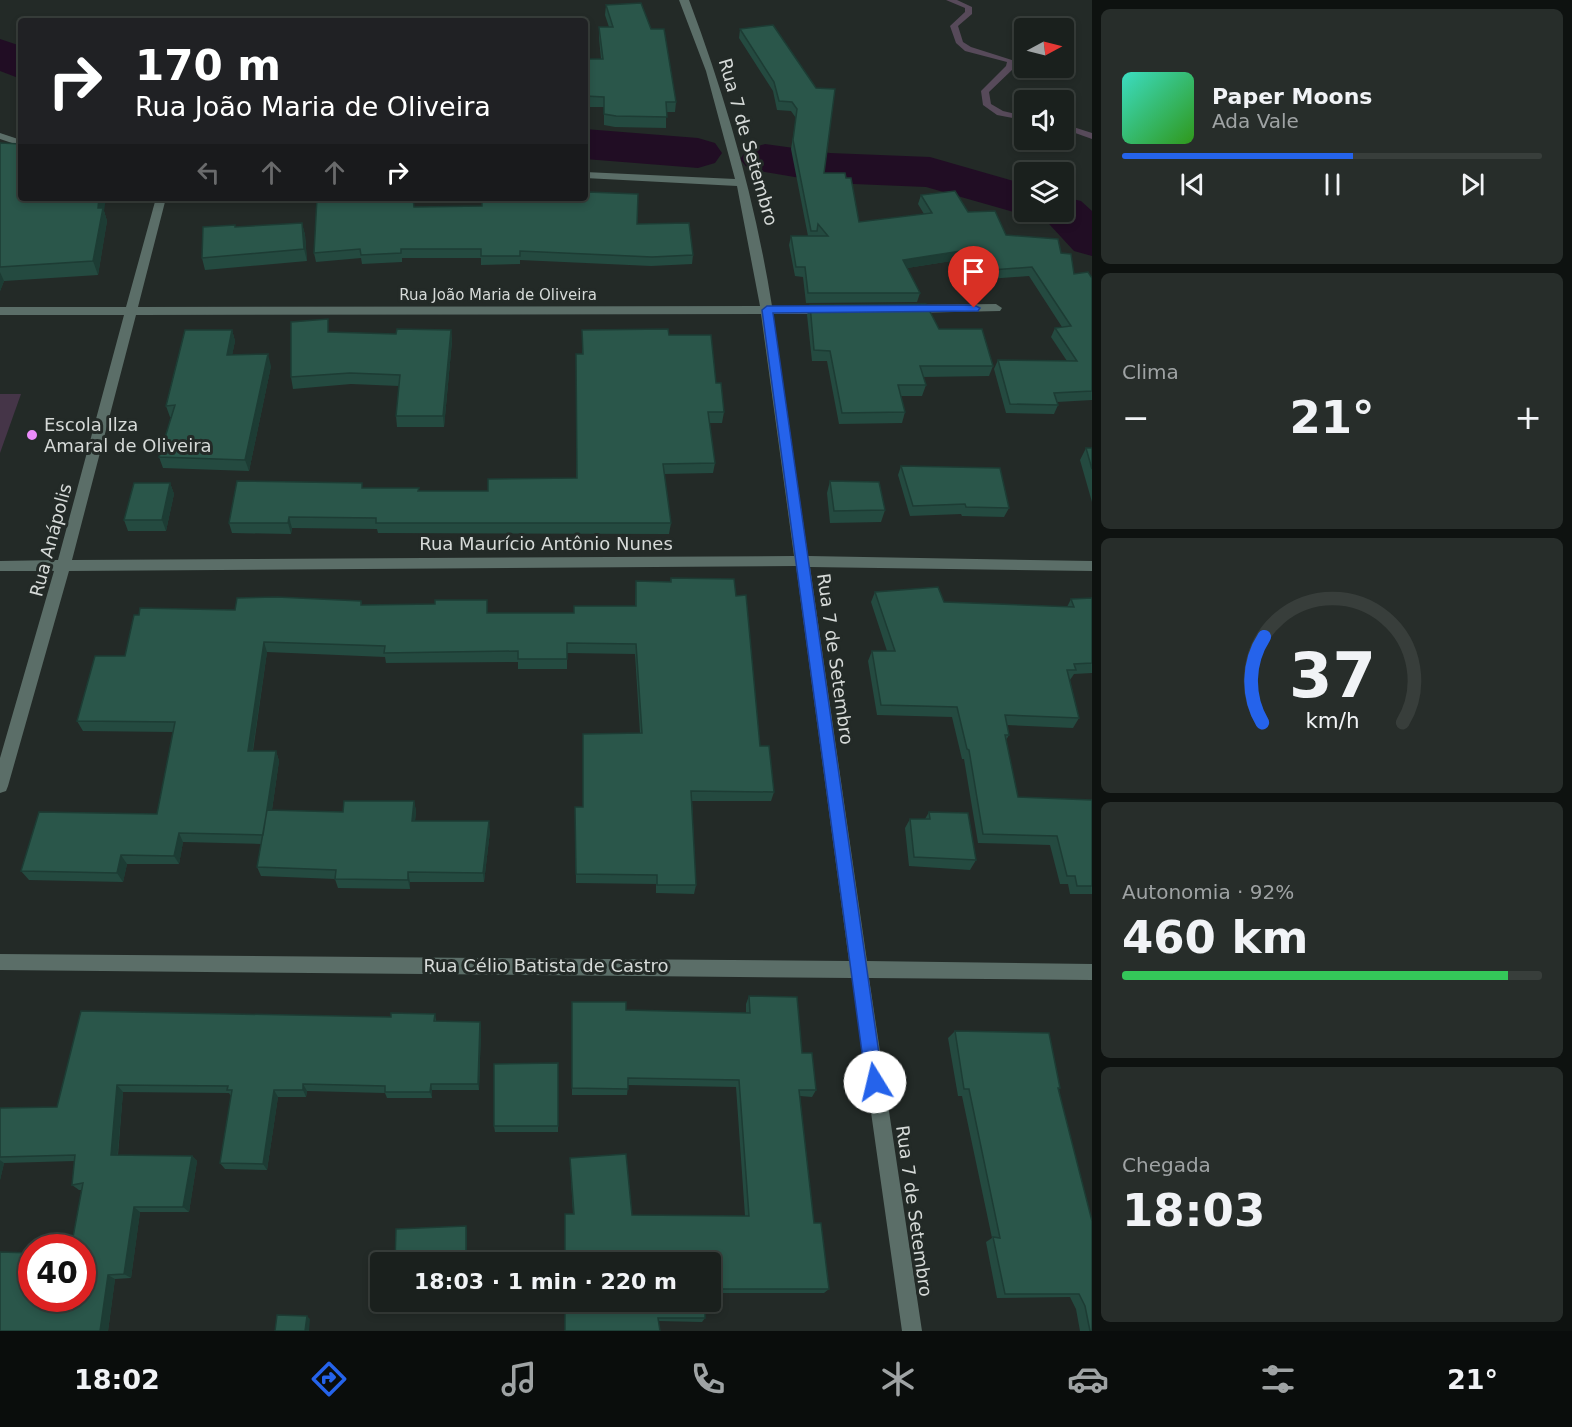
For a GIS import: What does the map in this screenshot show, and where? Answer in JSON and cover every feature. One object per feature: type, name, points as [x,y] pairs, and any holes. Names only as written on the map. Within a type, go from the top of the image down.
[{"type":"street","name":"Rua 7 de Setembro","points":[[684,0],[726,120],[743,183],[767,310],[858,968],[912,1331]]},
{"type":"street","points":[[0,136],[18,142]]},
{"type":"street","points":[[588,175],[743,183]]},
{"type":"street","name":"Rua Anápolis","points":[[0,786],[63,566],[160,201]]},
{"type":"street","points":[[893,309],[996,308]]},
{"type":"street","name":"Rua João Maria de Oliveira","points":[[0,311],[836,310]]},
{"type":"street","name":"Rua Maurício Antônio Nunes","points":[[0,566],[802,561],[1092,566]]},
{"type":"street","name":"Rua Célio Batista de Castro","points":[[0,962],[858,968],[1092,972]]},
{"type":"shaded area","points":[[0,394],[21,394],[0,453]]},
{"type":"building","points":[[641,3],[651,29],[664,29],[676,102],[666,102],[667,117],[604,114],[604,97],[588,96],[588,59],[603,59],[599,27],[613,27],[606,5]]},
{"type":"building","points":[[773,25],[816,88],[835,89],[824,173],[845,173],[846,178],[851,178],[859,222],[932,213],[921,195],[955,191],[968,212],[995,211],[1006,235],[1058,239],[1061,253],[1071,254],[1074,274],[1088,272],[1092,278],[1092,391],[1054,393],[1058,405],[1010,404],[998,360],[1077,361],[1055,328],[1071,326],[1032,267],[978,271],[967,250],[903,260],[920,293],[808,293],[805,267],[796,267],[791,236],[828,236],[818,224],[817,231],[811,231],[793,140],[797,109],[792,102],[779,101],[774,82],[740,29]]},
{"type":"building","points":[[0,143],[18,144],[18,201],[99,201],[98,208],[103,208],[93,261],[0,267]]},
{"type":"building","points":[[588,192],[638,194],[637,224],[689,223],[693,255],[652,257],[520,251],[520,256],[481,256],[481,249],[401,249],[401,253],[361,255],[360,249],[314,253],[317,201],[413,201],[414,207],[482,206],[482,201],[588,201]]},
{"type":"building","points":[[302,223],[304,249],[202,258],[203,227]]},
{"type":"building","points":[[926,304],[939,329],[982,329],[993,366],[920,366],[926,385],[898,385],[905,412],[842,413],[830,351],[814,350],[810,305]]},
{"type":"building","points":[[328,319],[328,332],[396,334],[397,329],[451,330],[443,416],[396,416],[400,375],[350,373],[291,377],[291,322]]},
{"type":"building","points":[[668,329],[669,335],[711,335],[716,383],[721,383],[724,412],[708,412],[715,463],[663,464],[671,523],[376,523],[376,518],[289,517],[288,523],[229,523],[237,481],[362,483],[362,488],[488,491],[488,479],[577,478],[576,354],[583,354],[582,330]]},
{"type":"building","points":[[185,330],[232,330],[227,355],[268,354],[245,460],[159,457],[175,405],[166,406]]},
{"type":"building","points":[[1086,448],[1092,448],[1092,469]]},
{"type":"building","points":[[901,466],[1000,468],[1009,508],[966,507],[965,504],[913,506]]},
{"type":"building","points":[[830,481],[879,482],[885,510],[834,511]]},
{"type":"building","points":[[134,483],[170,483],[162,520],[124,520]]},
{"type":"building","points":[[671,578],[734,579],[736,596],[746,595],[760,746],[769,746],[774,792],[691,791],[696,885],[657,885],[657,875],[576,874],[575,807],[583,807],[583,734],[642,733],[636,644],[567,643],[567,659],[518,659],[518,651],[384,653],[385,646],[264,642],[248,751],[276,751],[263,835],[179,833],[174,856],[121,855],[117,873],[21,871],[39,812],[157,814],[175,722],[77,721],[95,656],[125,656],[134,615],[139,615],[140,608],[235,610],[237,598],[277,597],[361,601],[361,605],[435,604],[435,600],[487,600],[487,613],[574,613],[574,606],[636,606],[636,581],[671,582]]},
{"type":"building","points":[[938,587],[944,602],[1074,607],[1071,599],[1092,598],[1092,663],[1074,664],[1076,670],[1067,670],[1079,718],[1005,715],[1009,735],[1005,735],[1018,797],[1092,800],[1092,886],[1077,886],[1075,876],[1067,876],[1057,836],[983,834],[969,750],[957,707],[881,705],[872,651],[895,651],[875,592]]},
{"type":"building","points":[[344,801],[414,801],[412,821],[489,821],[483,873],[408,872],[408,880],[335,879],[336,870],[257,867],[267,810],[343,812]]},
{"type":"building","points":[[929,812],[968,813],[976,860],[914,857],[910,819],[930,819]]},
{"type":"building","points":[[749,996],[797,997],[802,1053],[812,1053],[816,1090],[799,1090],[814,1223],[821,1223],[829,1289],[721,1289],[721,1252],[565,1252],[565,1214],[574,1214],[570,1158],[626,1154],[632,1215],[749,1216],[739,1080],[628,1078],[628,1089],[572,1088],[572,1002],[626,1002],[626,1010],[750,1013]]},
{"type":"building","points":[[81,1011],[391,1017],[391,1013],[435,1014],[434,1021],[480,1022],[478,1084],[431,1084],[430,1092],[385,1092],[385,1086],[303,1084],[303,1090],[274,1090],[263,1164],[220,1163],[232,1090],[227,1090],[228,1086],[117,1085],[111,1155],[192,1156],[183,1207],[134,1207],[124,1274],[108,1275],[100,1331],[0,1331],[0,1252],[18,1253],[18,1312],[96,1312],[96,1234],[74,1234],[83,1183],[72,1185],[75,1155],[0,1157],[0,1108],[57,1107]]},
{"type":"building","points":[[955,1031],[1049,1033],[1060,1088],[1058,1088],[1092,1221],[1092,1331],[1090,1331],[1085,1306],[1079,1294],[1005,1294],[993,1237],[1000,1238],[969,1089],[964,1089]]},
{"type":"building","points":[[558,1063],[558,1126],[494,1126],[494,1064]]},
{"type":"building","points":[[466,1226],[466,1252],[395,1252],[396,1229]]},
{"type":"building","points":[[565,1312],[705,1312],[705,1318],[658,1318],[660,1331],[565,1331]]},
{"type":"building","points":[[277,1315],[307,1316],[305,1331],[275,1331]]},
{"type":"waterway","points":[[950,0],[968,7],[969,12],[954,26],[960,43],[968,49],[1011,61],[1010,67],[985,91],[987,105],[1000,113],[1014,116]]},
{"type":"waterway","points":[[0,52],[18,63]]},
{"type":"waterway","points":[[1074,130],[1092,136]]},
{"type":"waterway","points":[[588,144],[698,153]]},
{"type":"waterway","points":[[765,159],[830,168],[930,172],[1014,197]]},
{"type":"waterway","points":[[1073,222],[1092,240]]},
{"type":"place","name":"Escola Ilza Amaral de Oliveira","points":[[32,435]]},
{"type":"route","points":[[875,1082],[767,310],[974,308]]}]
